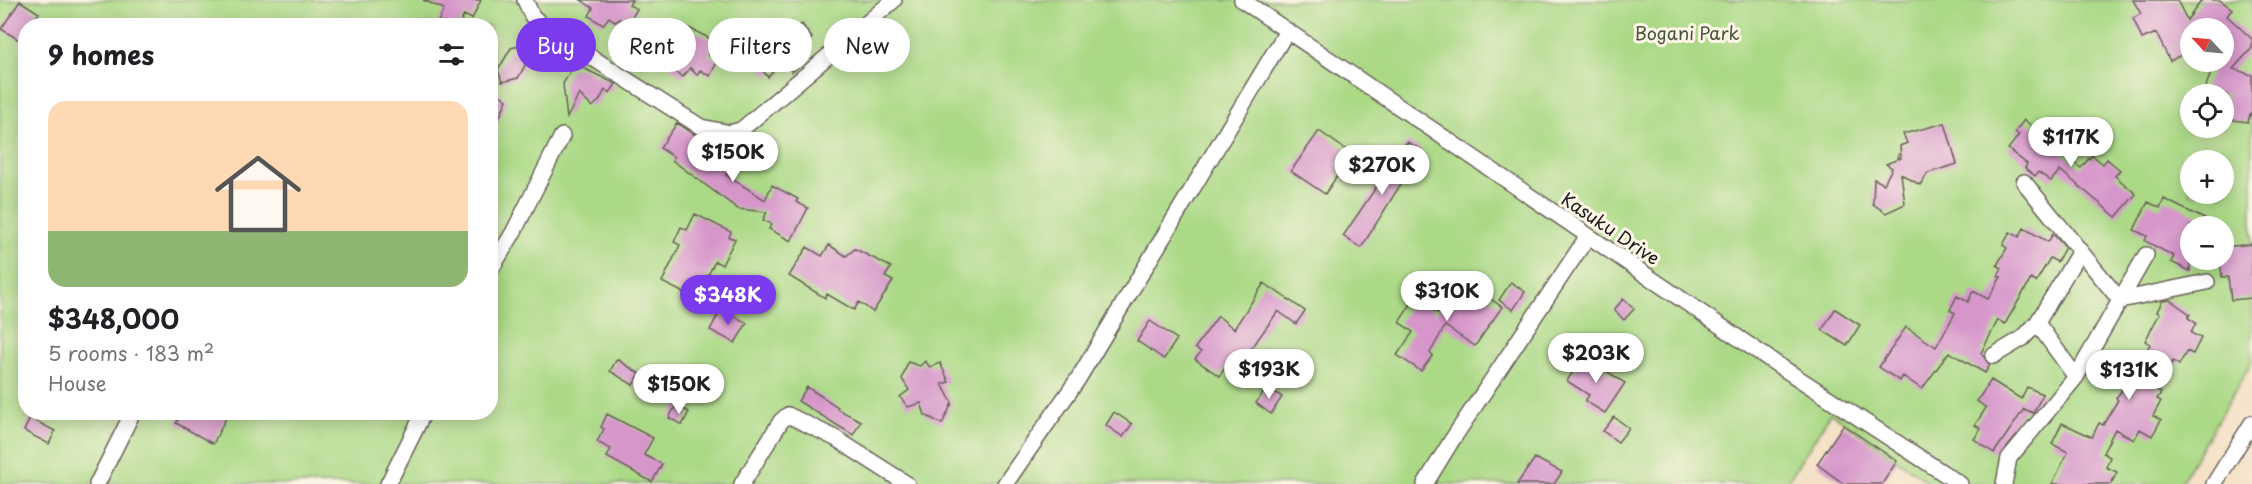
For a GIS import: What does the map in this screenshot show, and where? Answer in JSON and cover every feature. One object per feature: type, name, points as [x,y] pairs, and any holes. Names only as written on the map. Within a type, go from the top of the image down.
[{"type":"street","points":[[525,0],[532,16],[544,27],[639,90],[701,127],[730,133],[741,130],[894,0]]},
{"type":"street","name":"Kasuku Drive","points":[[1242,0],[1588,236],[1960,484]]},
{"type":"street","points":[[1007,483],[1078,379],[1287,30]]},
{"type":"street","points":[[498,258],[562,136]]},
{"type":"street","points":[[2024,182],[2120,300]]},
{"type":"street","points":[[1425,484],[1588,236]]},
{"type":"street","points":[[1994,356],[2023,338],[2037,323],[2080,251]]},
{"type":"street","points":[[2004,484],[2009,458],[2076,377],[2146,255]]},
{"type":"street","points":[[2120,300],[2207,282]]},
{"type":"street","points":[[2037,323],[2076,377]]},
{"type":"street","points":[[742,484],[781,421],[788,415],[835,438],[907,484]]},
{"type":"street","points":[[97,484],[129,420]]},
{"type":"street","points":[[388,484],[420,420]]},
{"type":"street","points":[[2214,484],[2252,423]]},
{"type":"green space","name":"Bogani Park","points":[[0,0],[2252,0],[2252,362],[2180,484],[1931,484],[1831,413],[1786,484],[0,484]]},
{"type":"building","points":[[423,0],[481,0],[472,18],[464,15],[463,18],[440,18],[444,9]]},
{"type":"building","points":[[581,0],[632,0],[629,5],[637,9],[632,18],[609,17],[603,25],[596,18],[589,16],[593,8]]},
{"type":"building","points":[[2133,0],[2177,0],[2186,18],[2180,18],[2180,56],[2170,61],[2156,33],[2142,39],[2133,18],[2141,14]]},
{"type":"building","points":[[2202,0],[2220,0],[2232,9],[2227,16],[2229,18],[2188,18]]},
{"type":"building","points":[[20,1],[39,13],[36,18],[18,18],[18,39],[1,29]]},
{"type":"building","points":[[2234,22],[2252,39],[2252,48],[2234,68]]},
{"type":"building","points":[[696,32],[708,38],[708,72],[712,72],[710,76],[700,70],[697,75],[694,72],[696,72]]},
{"type":"building","points":[[516,47],[516,72],[521,72],[518,78],[502,82],[498,70],[511,48]]},
{"type":"building","points":[[2234,69],[2252,75],[2252,115],[2250,114],[2248,122],[2234,120],[2234,84],[2207,84],[2211,72],[2234,72]]},
{"type":"building","points":[[570,72],[591,72],[616,84],[610,93],[605,90],[599,101],[592,107],[579,94],[567,118],[563,84]]},
{"type":"building","points":[[676,72],[687,72],[683,77]]},
{"type":"building","points":[[498,94],[507,100],[498,121]]},
{"type":"building","points":[[2024,120],[2036,129],[2040,124],[2055,136],[2052,140],[2064,149],[2061,153],[2081,168],[2092,155],[2103,164],[2107,159],[2120,170],[2115,176],[2136,194],[2116,217],[2060,170],[2051,181],[2038,172],[2035,176],[2025,168],[2027,164],[2008,149],[2019,135],[2015,132]]},
{"type":"building","points":[[677,123],[705,141],[702,144],[711,150],[709,152],[731,167],[726,175],[765,200],[772,185],[798,199],[796,202],[808,208],[791,241],[769,229],[772,224],[763,220],[767,212],[738,209],[672,160],[674,157],[660,148]]},
{"type":"building","points":[[1945,123],[1957,164],[1928,173],[1920,185],[1901,174],[1905,204],[1886,213],[1873,204],[1874,179],[1884,184],[1892,168],[1886,164],[1896,160],[1898,155],[1899,159],[1901,158],[1900,146],[1907,143],[1903,134]]},
{"type":"building","points":[[1319,131],[1352,154],[1325,194],[1291,171]]},
{"type":"building","points":[[1407,142],[1422,150],[1361,248],[1343,236]]},
{"type":"building","points":[[2164,199],[2199,216],[2180,216],[2180,266],[2171,262],[2174,256],[2145,241],[2147,236],[2134,230],[2148,202],[2160,208]]},
{"type":"building","points":[[695,214],[731,232],[729,237],[735,239],[722,265],[715,261],[703,286],[695,283],[688,295],[662,282],[680,245],[674,242],[681,227],[687,230]]},
{"type":"building","points":[[2024,228],[2048,242],[2053,234],[2065,247],[2057,262],[2050,258],[2036,282],[2031,279],[2005,324],[1998,320],[1981,353],[1990,365],[1985,373],[1949,352],[1922,389],[1903,376],[1900,381],[1879,367],[1906,327],[1936,347],[1955,313],[1950,310],[1957,296],[1968,302],[1973,291],[1988,299],[2001,277],[1998,276],[2002,268],[1997,265],[2007,248],[2003,245],[2010,232],[2019,237]]},
{"type":"building","points":[[2252,244],[2252,298],[2231,300],[2228,277],[2222,277],[2221,270],[2234,270],[2234,246]]},
{"type":"building","points":[[829,245],[846,256],[855,249],[891,267],[885,277],[893,281],[873,312],[859,302],[854,310],[827,294],[825,298],[789,276],[807,247],[822,256]]},
{"type":"building","points":[[1461,278],[1502,307],[1475,346],[1445,326],[1430,353],[1433,355],[1421,371],[1397,355],[1413,332],[1399,322],[1415,298],[1437,313]]},
{"type":"building","points":[[1511,282],[1525,292],[1513,310],[1499,300]]},
{"type":"building","points":[[1264,283],[1305,311],[1296,324],[1278,311],[1244,359],[1240,356],[1234,365],[1230,362],[1219,376],[1195,359],[1201,352],[1195,348],[1218,316],[1234,329]]},
{"type":"building","points":[[1623,299],[1634,309],[1624,320],[1614,310]]},
{"type":"building","points":[[2170,300],[2190,314],[2188,318],[2196,323],[2191,333],[2201,338],[2193,354],[2187,351],[2179,365],[2173,361],[2157,390],[2161,393],[2157,399],[2161,401],[2153,416],[2161,420],[2152,436],[2140,429],[2134,440],[2115,429],[2103,453],[2110,457],[2106,467],[2117,472],[2111,484],[2052,484],[2068,452],[2052,444],[2062,423],[2092,437],[2099,423],[2103,425],[2118,400],[2116,398],[2132,377],[2150,344],[2145,341],[2160,313],[2157,312],[2162,301]]},
{"type":"building","points":[[721,309],[747,323],[735,343],[710,330]]},
{"type":"building","points":[[1835,309],[1860,325],[1847,346],[1822,330]]},
{"type":"building","points":[[1150,321],[1177,339],[1164,359],[1137,341]]},
{"type":"building","points":[[1583,356],[1625,383],[1605,413],[1585,401],[1589,395],[1567,381]]},
{"type":"building","points":[[617,359],[640,374],[633,385],[610,371]]},
{"type":"building","points":[[925,361],[930,367],[940,363],[949,382],[942,384],[952,403],[942,424],[925,415],[921,403],[908,407],[900,397],[909,390],[902,379],[908,362],[920,366]]},
{"type":"building","points":[[1991,380],[2021,399],[2027,387],[2043,394],[2033,413],[2024,409],[1994,453],[1974,439],[1981,429],[1975,425],[1986,408],[1977,401]]},
{"type":"building","points":[[807,387],[838,407],[837,409],[861,421],[853,435],[798,401]]},
{"type":"building","points":[[1267,387],[1282,397],[1271,414],[1256,403]]},
{"type":"building","points":[[676,405],[689,412],[682,425],[669,418]]},
{"type":"building","points":[[1114,412],[1132,424],[1123,437],[1106,425]]},
{"type":"building","points":[[607,414],[653,438],[644,455],[662,464],[652,482],[607,457],[611,449],[597,442],[604,429],[601,427]]},
{"type":"building","points":[[1614,417],[1629,428],[1618,442],[1603,431]]},
{"type":"building","points":[[29,420],[34,420],[55,431],[49,444],[24,431]]},
{"type":"building","points":[[178,420],[225,420],[213,444],[176,423]]},
{"type":"building","points":[[1843,425],[1897,461],[1882,484],[1844,484],[1817,464]]},
{"type":"building","points":[[1535,458],[1562,472],[1554,484],[1517,484]]}]
